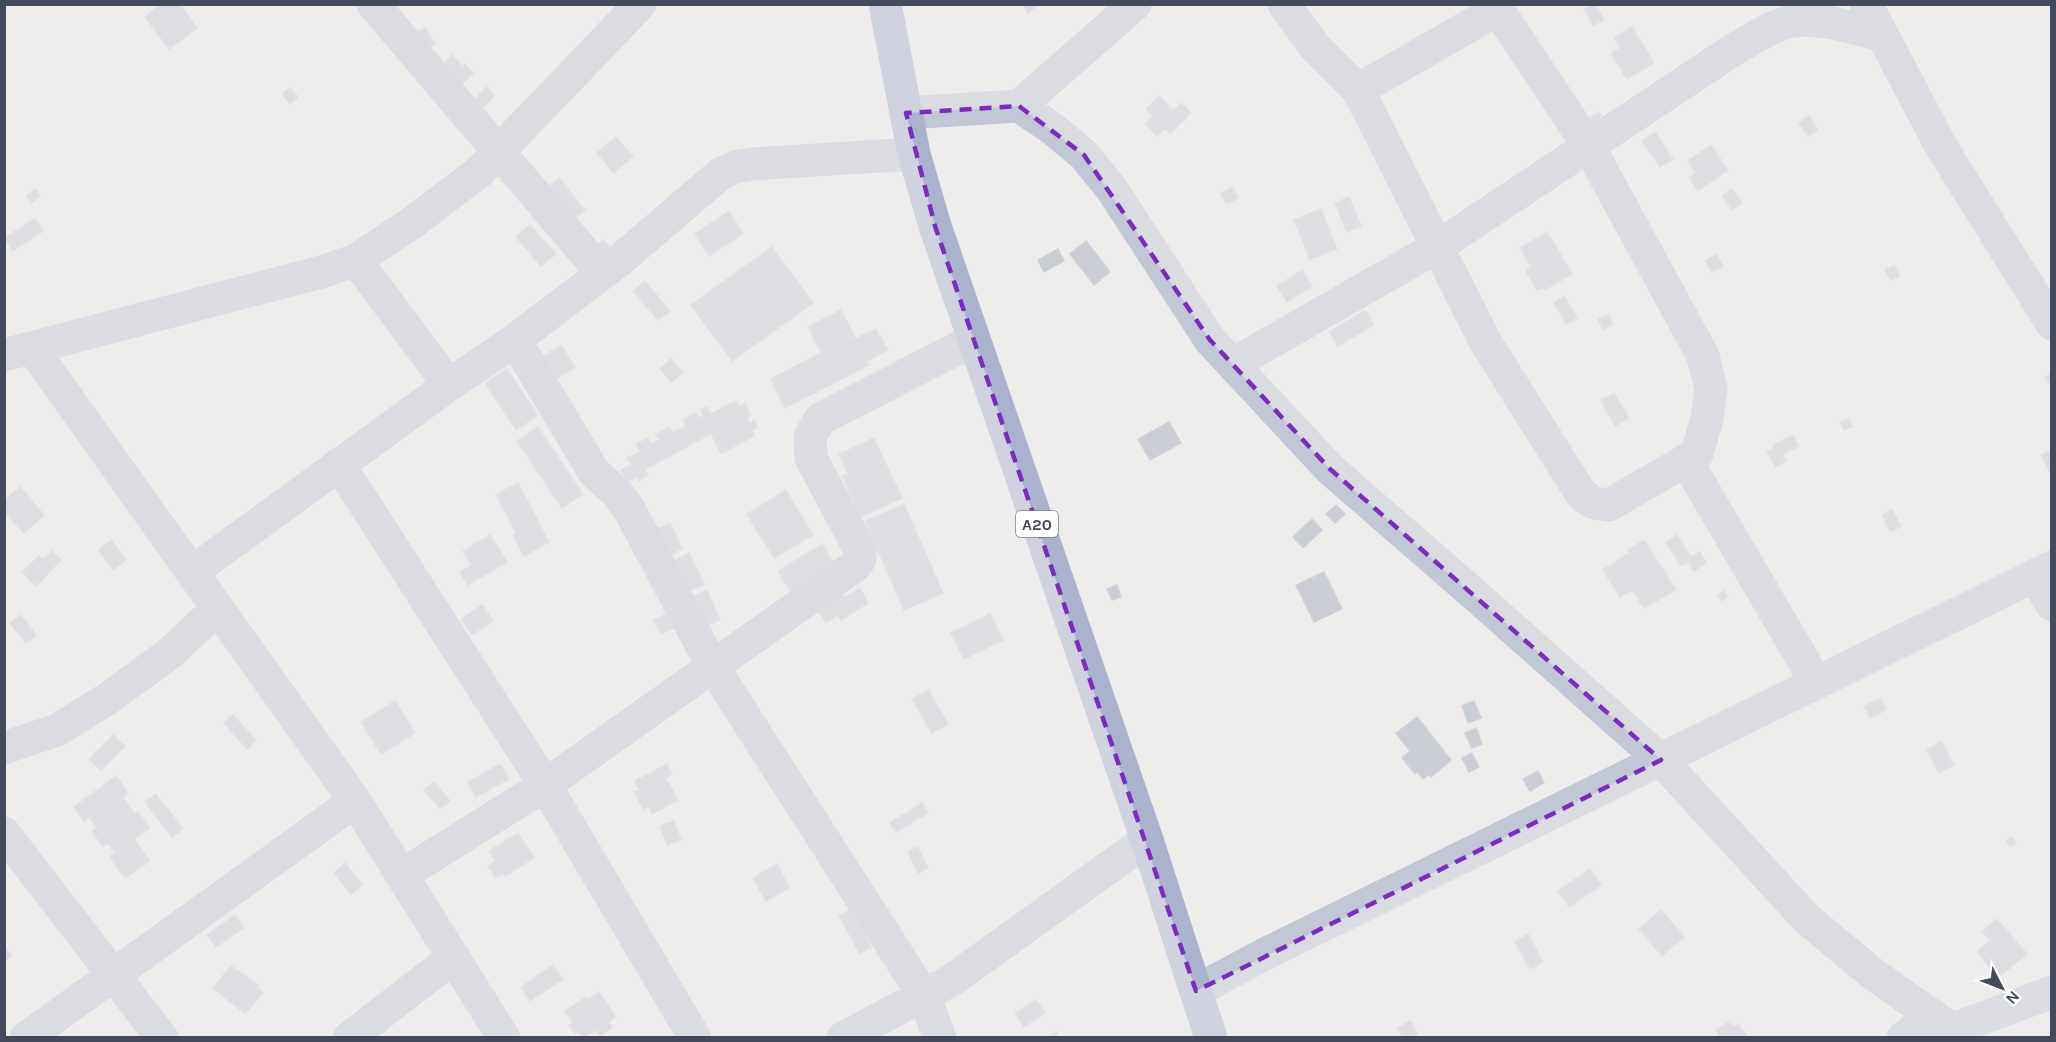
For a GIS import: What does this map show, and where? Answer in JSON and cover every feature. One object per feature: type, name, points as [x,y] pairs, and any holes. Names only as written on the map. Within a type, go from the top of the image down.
[{"type":"main road","name":"A20","points":[[885,4],[914,154],[935,226],[1147,840],[1211,1038]]},
{"type":"street","points":[[373,4],[602,273]]},
{"type":"street","points":[[504,1038],[355,801],[192,572],[18,351],[325,271],[356,260],[410,225],[478,172],[640,4]]},
{"type":"street","points":[[1019,106],[1135,4]]},
{"type":"street","points":[[1284,4],[1315,47],[1358,90],[1486,343],[1582,495],[1594,503],[1609,505],[1697,454],[1707,418],[1711,389],[1703,356],[1589,147],[1495,7],[1358,90]]},
{"type":"street","points":[[1866,4],[1942,148],[2052,324]]},
{"type":"street","points":[[1233,364],[1437,247],[1733,50],[1779,25],[1806,21],[1830,23],[1881,35]]},
{"type":"street","points":[[906,113],[1019,106],[1053,129],[1084,155],[1111,188],[1210,340],[1330,469],[1661,760],[1807,919],[1873,974],[1950,1028]]},
{"type":"street","points":[[192,572],[339,464],[515,340],[602,273],[719,175],[735,167],[751,164],[914,154]]},
{"type":"street","points":[[356,260],[449,385]]},
{"type":"street","points":[[515,340],[594,472],[629,509],[713,667],[924,996],[940,1038]]},
{"type":"street","points":[[402,875],[545,785],[855,566],[860,559],[860,550],[811,458],[810,437],[820,419],[974,340]]},
{"type":"street","points":[[1686,460],[1816,682]]},
{"type":"street","points":[[339,464],[545,785],[695,1038]]},
{"type":"street","points":[[1196,991],[1263,955],[2043,571],[2052,605]]},
{"type":"street","points":[[4,748],[57,730],[107,699],[169,654],[218,609]]},
{"type":"street","points":[[26,1038],[355,801]]},
{"type":"street","points":[[4,833],[162,1038]]},
{"type":"street","points":[[843,1038],[952,980],[1147,840]]},
{"type":"street","points":[[349,1038],[454,957]]},
{"type":"street","points":[[1903,1038],[1950,1028],[2052,992]]},
{"type":"highlighted area","points":[[1019,106],[1084,155],[1210,340],[1330,469],[1661,760],[1196,991],[935,226],[906,113]]},
{"type":"building","points":[[161,4],[180,4],[197,28],[169,49],[145,17]]},
{"type":"building","points":[[1022,4],[1039,4],[1028,13]]},
{"type":"building","points":[[1595,4],[1604,20],[1593,25],[1584,9]]},
{"type":"building","points":[[1632,27],[1654,63],[1627,79],[1611,54],[1620,48],[1614,38]]},
{"type":"building","points":[[425,28],[435,44],[423,51],[413,35]]},
{"type":"building","points":[[452,55],[463,67],[465,64],[473,73],[460,86],[443,64]]},
{"type":"building","points":[[487,87],[495,95],[482,108],[474,100]]},
{"type":"building","points":[[290,88],[298,97],[290,104],[282,94]]},
{"type":"building","points":[[1159,96],[1173,110],[1181,103],[1191,113],[1170,134],[1165,128],[1157,136],[1145,124],[1153,116],[1146,109]]},
{"type":"building","points":[[1599,112],[1604,120],[1595,127],[1589,118]]},
{"type":"building","points":[[1809,116],[1818,130],[1808,136],[1799,123]]},
{"type":"building","points":[[1655,132],[1673,159],[1660,167],[1642,141]]},
{"type":"building","points":[[615,137],[633,156],[614,173],[597,153]]},
{"type":"building","points":[[1711,145],[1728,170],[1698,191],[1689,178],[1696,173],[1688,161]]},
{"type":"building","points":[[559,178],[585,210],[573,220],[547,188]]},
{"type":"building","points":[[1232,187],[1238,198],[1227,204],[1221,194]]},
{"type":"building","points":[[35,189],[40,196],[31,203],[26,196]]},
{"type":"building","points":[[1732,189],[1742,203],[1732,210],[1722,196]]},
{"type":"building","points":[[1349,197],[1361,226],[1347,232],[1335,203]]},
{"type":"building","points":[[1321,209],[1337,249],[1310,259],[1294,220]]},
{"type":"building","points":[[729,211],[743,234],[709,256],[695,234]]},
{"type":"building","points":[[35,218],[43,231],[13,251],[5,238]]},
{"type":"building","points":[[530,225],[556,254],[541,266],[516,237]]},
{"type":"building","points":[[1547,232],[1572,274],[1545,290],[1543,287],[1537,290],[1526,271],[1531,267],[1520,248]]},
{"type":"building","points":[[603,240],[615,253],[606,261],[594,248]]},
{"type":"building","points":[[1086,241],[1110,272],[1094,285],[1070,254]]},
{"type":"building","points":[[772,247],[813,303],[732,361],[691,305]]},
{"type":"building","points":[[1058,249],[1064,261],[1044,272],[1038,260]]},
{"type":"building","points":[[1716,254],[1723,266],[1712,272],[1705,261]]},
{"type":"building","points":[[1894,265],[1899,276],[1890,280],[1885,270]]},
{"type":"building","points":[[1302,270],[1312,286],[1287,302],[1277,286]]},
{"type":"building","points":[[645,281],[670,311],[658,320],[633,291]]},
{"type":"building","points":[[1564,296],[1577,318],[1566,324],[1554,303]]},
{"type":"building","points":[[841,310],[854,335],[821,352],[808,327]]},
{"type":"building","points":[[1365,310],[1374,325],[1338,346],[1329,332]]},
{"type":"building","points":[[1608,314],[1613,324],[1603,330],[1598,319]]},
{"type":"building","points":[[876,329],[888,350],[867,361],[869,365],[785,408],[771,379],[854,335],[855,339]]},
{"type":"building","points":[[561,345],[575,367],[554,381],[539,359]]},
{"type":"building","points":[[671,359],[683,372],[672,382],[660,369]]},
{"type":"building","points":[[507,369],[538,415],[516,430],[485,383]]},
{"type":"building","points":[[2052,373],[2052,382],[2050,383],[2045,377]]},
{"type":"building","points":[[1614,393],[1629,418],[1615,426],[1601,400]]},
{"type":"building","points":[[736,401],[739,406],[745,403],[751,416],[747,418],[750,423],[754,421],[757,427],[752,430],[754,436],[721,454],[711,434],[645,469],[648,475],[639,481],[637,477],[628,482],[621,470],[631,465],[627,458],[640,452],[636,444],[648,438],[651,444],[659,440],[656,434],[669,427],[672,433],[686,426],[683,420],[696,413],[699,418],[704,416],[701,410],[707,407],[711,414]]},
{"type":"building","points":[[1848,418],[1852,427],[1844,430],[1840,422]]},
{"type":"building","points":[[1169,422],[1181,443],[1150,460],[1138,439]]},
{"type":"building","points":[[538,427],[583,494],[562,508],[517,441]]},
{"type":"building","points":[[1793,435],[1799,446],[1782,455],[1786,461],[1775,467],[1767,452],[1774,448],[1773,445]]},
{"type":"building","points":[[874,438],[902,498],[861,517],[842,476],[848,474],[839,454]]},
{"type":"building","points":[[2051,450],[2052,475],[2041,455]]},
{"type":"building","points":[[518,483],[549,542],[524,556],[513,535],[516,533],[496,494]]},
{"type":"building","points":[[20,487],[44,515],[24,533],[4,511],[4,501]]},
{"type":"building","points":[[786,490],[813,535],[774,558],[747,514]]},
{"type":"building","points":[[904,504],[943,593],[904,610],[865,521]]},
{"type":"building","points":[[1336,505],[1345,514],[1335,523],[1326,514]]},
{"type":"building","points":[[1892,510],[1901,526],[1891,532],[1882,515]]},
{"type":"building","points":[[1312,519],[1322,530],[1303,548],[1293,537]]},
{"type":"building","points":[[670,523],[682,549],[665,557],[653,531]]},
{"type":"building","points":[[490,535],[507,562],[468,585],[460,572],[472,565],[463,551]]},
{"type":"building","points":[[1677,535],[1691,557],[1700,552],[1706,563],[1694,571],[1688,562],[1681,566],[1666,542]]},
{"type":"building","points":[[111,540],[126,560],[113,570],[99,550]]},
{"type":"building","points":[[1644,540],[1676,590],[1644,608],[1632,590],[1620,597],[1603,570]]},
{"type":"building","points":[[822,544],[835,565],[791,593],[778,571]]},
{"type":"building","points":[[52,551],[61,560],[36,586],[22,572],[39,556],[43,560]]},
{"type":"building","points":[[689,553],[704,584],[687,592],[672,562]]},
{"type":"building","points":[[1324,572],[1342,609],[1314,622],[1296,585]]},
{"type":"building","points":[[1117,585],[1121,597],[1112,600],[1107,589]]},
{"type":"building","points":[[860,588],[868,603],[841,620],[838,615],[826,623],[817,609],[842,593],[845,597]]},
{"type":"building","points":[[707,590],[720,620],[705,627],[692,597]]},
{"type":"building","points":[[1724,591],[1728,597],[1722,601],[1718,595]]},
{"type":"building","points":[[482,605],[493,621],[472,635],[461,619]]},
{"type":"building","points":[[672,611],[678,626],[661,634],[654,620]]},
{"type":"building","points":[[990,614],[1003,640],[964,659],[951,633]]},
{"type":"building","points":[[21,615],[36,635],[26,643],[10,623]]},
{"type":"building","points":[[928,690],[948,724],[932,733],[912,699]]},
{"type":"building","points":[[1880,698],[1886,710],[1870,718],[1864,706]]},
{"type":"building","points":[[395,701],[415,733],[381,754],[361,722]]},
{"type":"building","points":[[1474,701],[1481,718],[1468,723],[1462,706]]},
{"type":"building","points":[[233,715],[256,740],[247,749],[224,723]]},
{"type":"building","points":[[1417,717],[1451,760],[1431,777],[1429,774],[1423,779],[1418,772],[1415,774],[1402,758],[1410,751],[1396,733]]},
{"type":"building","points":[[1476,728],[1482,744],[1472,748],[1465,733]]},
{"type":"building","points":[[113,735],[125,746],[101,770],[89,759]]},
{"type":"building","points":[[1941,741],[1954,765],[1939,773],[1927,750]]},
{"type":"building","points":[[1472,753],[1479,767],[1469,772],[1462,758]]},
{"type":"building","points":[[500,764],[509,779],[476,797],[468,782]]},
{"type":"building","points":[[667,764],[672,774],[666,778],[678,800],[652,814],[648,806],[643,809],[634,792],[639,790],[635,781]]},
{"type":"building","points":[[1538,771],[1544,783],[1530,791],[1523,779]]},
{"type":"building","points":[[116,776],[128,793],[123,798],[150,828],[134,839],[150,861],[125,878],[110,857],[115,853],[108,843],[103,847],[92,831],[97,828],[89,817],[84,821],[74,807]]},
{"type":"building","points":[[434,782],[450,801],[440,809],[424,790]]},
{"type":"building","points":[[156,794],[183,829],[172,837],[145,802]]},
{"type":"building","points":[[922,803],[928,813],[896,832],[890,823]]},
{"type":"building","points":[[674,821],[681,840],[667,845],[660,826]]},
{"type":"building","points":[[518,833],[534,858],[505,876],[504,874],[496,878],[488,866],[496,861],[489,851]]},
{"type":"building","points":[[2012,837],[2016,843],[2010,847],[2006,841]]},
{"type":"building","points":[[918,847],[928,868],[918,873],[908,852]]},
{"type":"building","points":[[345,863],[362,885],[351,894],[334,873]]},
{"type":"building","points":[[777,864],[789,888],[766,901],[753,878]]},
{"type":"building","points":[[1590,869],[1601,885],[1569,907],[1558,891]]},
{"type":"building","points":[[850,910],[871,947],[860,954],[839,916]]},
{"type":"building","points":[[1661,910],[1684,937],[1662,956],[1639,929]]},
{"type":"building","points":[[235,915],[243,928],[216,947],[207,935]]},
{"type":"building","points":[[1997,919],[2027,954],[1998,978],[1977,952],[1990,940],[1982,931]]},
{"type":"building","points":[[1528,934],[1543,962],[1530,969],[1515,942]]},
{"type":"building","points":[[4,947],[12,955],[4,962]]},
{"type":"building","points":[[553,965],[563,979],[530,1001],[521,987]]},
{"type":"building","points":[[231,966],[259,985],[257,987],[263,993],[245,1014],[213,988]]},
{"type":"building","points":[[599,992],[616,1017],[609,1022],[612,1027],[600,1036],[596,1030],[583,1038],[579,1031],[575,1034],[569,1025],[573,1023],[565,1011],[586,997],[588,1000]]},
{"type":"building","points":[[1036,1000],[1045,1013],[1024,1027],[1015,1013]]},
{"type":"building","points":[[1410,1021],[1418,1034],[1411,1038],[1403,1038],[1398,1028]]},
{"type":"building","points":[[1730,1021],[1733,1027],[1738,1024],[1747,1036],[1721,1038],[1716,1030]]},
{"type":"building","points":[[1056,1032],[1059,1038],[1046,1038]]}]
